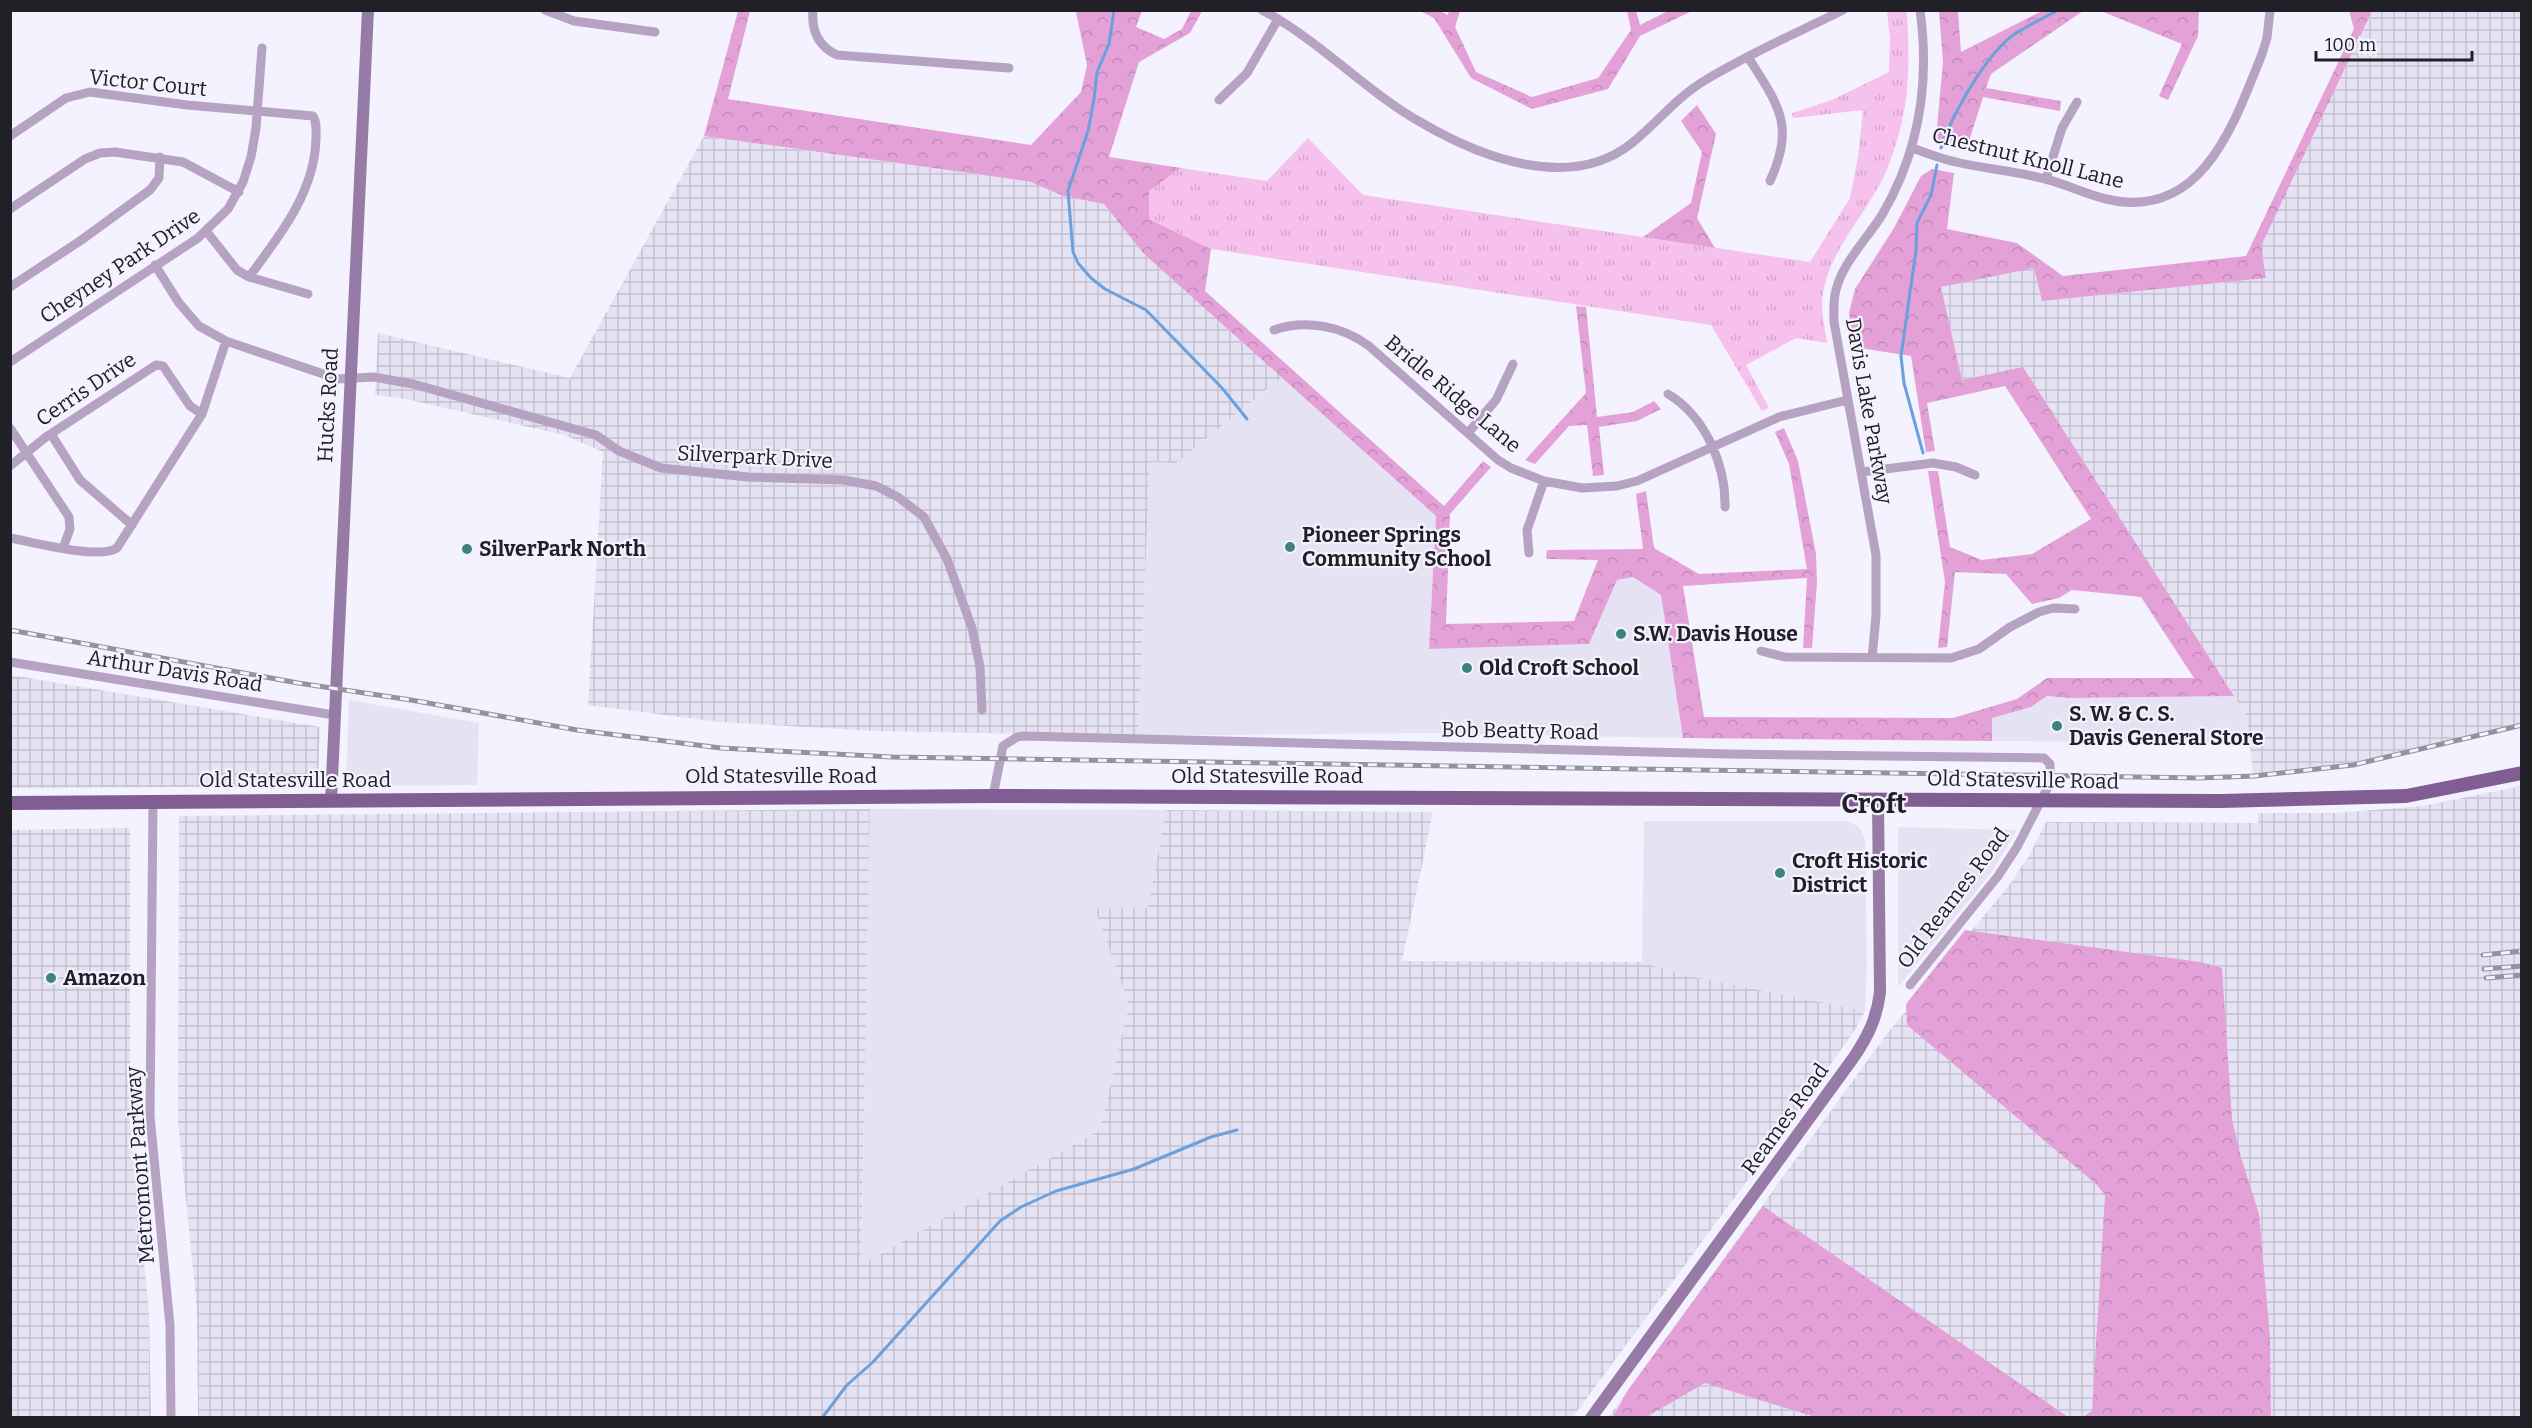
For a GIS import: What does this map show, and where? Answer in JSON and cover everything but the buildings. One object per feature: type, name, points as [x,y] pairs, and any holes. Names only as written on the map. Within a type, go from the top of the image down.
[{"type":"main road","name":"Hucks Road","points":[[331,800],[368,10]]},
{"type":"main road","name":"Old Statesville Road","points":[[10,803],[993,796],[2221,801],[2406,796],[2522,773]]},
{"type":"main road","name":"Reames Road","points":[[1591,1418],[1849,1064],[1872,1028],[1880,992],[1878,799]]},
{"type":"street","points":[[545,10],[574,21],[656,33]]},
{"type":"street","points":[[813,10],[814,32],[825,49],[837,55],[1009,68]]},
{"type":"street","points":[[1262,10],[1300,32],[1386,99],[1424,124],[1487,154],[1555,167],[1584,165],[1617,153],[1632,143],[1682,96],[1704,81],[1843,10]]},
{"type":"street","name":"Davis Lake Parkway","points":[[1872,658],[1876,564],[1834,322],[1836,290],[1847,267],[1887,206],[1912,148],[1923,88],[1924,54],[1920,10]]},
{"type":"street","name":"Chestnut Knoll Lane","points":[[1912,148],[1954,162],[2046,179],[2106,199],[2131,201],[2170,194],[2190,183],[2208,166],[2218,151],[2247,89],[2267,38],[2270,10]]},
{"type":"street","points":[[1219,100],[1247,73],[1278,19]]},
{"type":"street","name":"Cheyney Park Drive","points":[[10,362],[207,232],[228,209],[239,192],[251,157],[262,48]]},
{"type":"street","points":[[1748,57],[1770,92],[1782,123],[1783,148],[1770,181]]},
{"type":"street","name":"Victor Court","points":[[10,136],[66,98],[90,92],[187,105],[312,116],[316,121],[315,157],[310,178],[294,211],[249,277]]},
{"type":"street","points":[[2046,179],[2062,128],[2077,102]]},
{"type":"street","points":[[10,209],[71,167],[100,153],[129,152],[193,166],[239,192]]},
{"type":"street","points":[[10,288],[81,241],[150,190],[159,178],[159,157]]},
{"type":"street","points":[[207,232],[237,270],[249,277],[309,294]]},
{"type":"street","name":"Silverpark Drive","points":[[154,265],[179,303],[199,326],[226,341],[338,379],[374,377],[413,384],[596,435],[619,451],[661,468],[748,477],[844,480],[885,490],[898,497],[924,518],[947,559],[972,628],[980,666],[982,710]]},
{"type":"street","name":"Bridle Ridge Lane","points":[[1274,330],[1308,325],[1351,334],[1369,346],[1498,460],[1544,482],[1582,488],[1617,486],[1637,481],[1779,417],[1847,400]]},
{"type":"street","points":[[10,538],[63,548],[111,552],[117,548],[202,414],[226,341]]},
{"type":"street","points":[[1468,433],[1496,400],[1513,364]]},
{"type":"street","name":"Cerris Drive","points":[[10,466],[51,434],[156,365],[163,366],[190,406],[202,414]]},
{"type":"street","points":[[1668,394],[1689,410],[1712,448],[1721,471],[1725,507]]},
{"type":"street","points":[[10,428],[69,517],[70,529],[63,548]]},
{"type":"street","points":[[51,434],[80,480],[132,525]]},
{"type":"street","points":[[1861,472],[1934,463],[1956,467],[1975,475]]},
{"type":"street","points":[[1528,553],[1527,530],[1544,482]]},
{"type":"street","points":[[1761,651],[1785,657],[1950,658],[1979,649],[2010,627],[2039,612],[2053,608],[2075,609]]},
{"type":"street","name":"Arthur Davis Road","points":[[10,662],[334,715]]},
{"type":"street","name":"Bob Beatty Road","points":[[993,796],[1003,746],[1023,736],[1718,754],[2039,757],[2048,760],[2050,764],[2050,783],[2042,801]]},
{"type":"street","name":"Metromont Parkway","points":[[153,801],[150,1116],[170,1314],[171,1418]]},
{"type":"street","name":"Old Reames Road","points":[[1910,985],[1998,876],[2042,801]]},
{"type":"shaded area","points":[[2372,11],[2521,11],[2521,724],[2397,754],[2317,769],[2253,775],[2247,716],[2023,368],[1962,380],[1941,287],[2034,267],[2042,301],[2266,278],[2260,246]]},
{"type":"shaded area","name":"SilverPark North","points":[[704,136],[1031,182],[1063,196],[1104,204],[1143,253],[1282,377],[1176,463],[1150,462],[1138,736],[875,731],[719,722],[588,705],[603,452],[564,435],[406,399],[375,395],[378,333],[570,378]]},
{"type":"shaded area","name":"Pioneer Springs Community School","points":[[1282,377],[1436,516],[1429,649],[1589,644],[1617,580],[1634,577],[1661,595],[1683,738],[1425,733],[1138,736],[1150,462],[1176,462]]},
{"type":"shaded area","points":[[11,675],[320,727],[318,786],[11,788]]},
{"type":"shaded area","points":[[2047,696],[2069,698],[2234,696],[2247,716],[2250,743],[1992,741],[1992,718],[2031,707]]},
{"type":"shaded area","points":[[349,700],[479,723],[477,785],[346,786]]},
{"type":"shaded area","points":[[2521,786],[2521,1417],[1608,1418],[1886,1035],[2010,884],[2030,854],[2046,822],[2258,823],[2258,813],[2337,813],[2423,806]]},
{"type":"shaded area","points":[[870,809],[1166,810],[1149,909],[1095,909],[1129,1005],[1100,1130],[861,1266]]},
{"type":"shaded area","points":[[870,809],[861,1265],[1100,1130],[1129,1005],[1095,909],[1148,908],[1166,810],[1433,812],[1402,961],[1642,962],[1680,974],[1865,1011],[1855,1030],[1777,1140],[1573,1417],[198,1417],[197,1309],[178,1121],[179,816]]},
{"type":"shaded area","points":[[1644,821],[1845,821],[1858,826],[1865,839],[1867,965],[1865,1011],[1680,974],[1642,962]]},
{"type":"shaded area","points":[[1898,827],[2017,830],[1991,873],[1898,987]]},
{"type":"shaded area","points":[[130,828],[130,1124],[149,1311],[151,1417],[11,1417],[11,830]]},
{"type":"green space","points":[[738,11],[750,11],[728,99],[1031,145],[1081,92],[1087,65],[1076,12],[1066,11],[1142,11],[1136,27],[1164,39],[1182,29],[1191,11],[1202,11],[1190,33],[1139,62],[1109,157],[1181,168],[1149,191],[1149,219],[1211,249],[1205,291],[1444,506],[1483,461],[1491,467],[1450,514],[1446,624],[1574,621],[1598,560],[1546,559],[1547,550],[1643,549],[1636,494],[1646,491],[1654,548],[1699,574],[1807,569],[1789,464],[1775,432],[1784,428],[1798,461],[1816,554],[1817,583],[1812,648],[1803,648],[1807,578],[1683,586],[1704,717],[1953,718],[2017,699],[2047,678],[2194,678],[2141,597],[2072,590],[2059,598],[2032,604],[2006,574],[1955,572],[1947,647],[1938,648],[1945,582],[1928,471],[1938,471],[1950,547],[1982,560],[2032,554],[2091,519],[2005,386],[1927,403],[1935,451],[1926,452],[1911,356],[1853,347],[1849,313],[1855,289],[1894,228],[1921,176],[1932,169],[1954,173],[1947,229],[2017,243],[2063,276],[2246,256],[2354,29],[2349,11],[2372,11],[2261,246],[2266,278],[2042,301],[2034,268],[1941,287],[1962,380],[2023,367],[2234,696],[2069,698],[2047,696],[2031,707],[1992,718],[1992,741],[1683,738],[1661,595],[1633,577],[1617,580],[1589,644],[1429,649],[1436,516],[1143,253],[1104,204],[1063,196],[1031,182],[704,136]]},
{"type":"green space","points":[[1420,11],[1440,11],[1448,15],[1449,11],[1460,11],[1455,27],[1476,72],[1532,97],[1598,78],[1631,30],[1627,11],[1636,11],[1640,25],[1668,11],[1692,11],[1640,36],[1608,89],[1532,109],[1471,78],[1434,18]]},
{"type":"green space","points":[[1887,11],[1907,13],[1908,73],[1901,127],[1881,182],[1830,269],[1822,298],[1827,343],[1796,338],[1746,365],[1769,408],[1762,411],[1711,325],[1211,249],[1149,219],[1148,191],[1181,168],[1267,181],[1308,138],[1363,195],[1810,262],[1850,198],[1858,157],[1863,110],[1793,118],[1792,113],[1832,100],[1889,72],[1890,39]]},
{"type":"green space","points":[[1939,11],[1958,11],[1961,52],[2042,11],[2083,11],[1991,74],[1986,88],[2061,101],[2060,111],[1983,97],[1966,151],[1945,146],[1936,138],[1943,62]]},
{"type":"green space","points":[[2101,11],[2199,11],[2198,36],[2168,100],[2159,96],[2182,44]]},
{"type":"green space","points":[[1697,105],[1716,134],[1697,218],[1715,248],[1643,237],[1691,203],[1702,152],[1681,121]]},
{"type":"green space","points":[[1576,306],[1586,307],[1597,417],[1633,412],[1654,401],[1661,409],[1637,421],[1599,427],[1604,475],[1593,476],[1587,425],[1569,426],[1535,464],[1525,460],[1586,393]]},
{"type":"green space","points":[[1965,930],[2200,962],[2222,968],[2232,1119],[2259,1214],[2270,1337],[2271,1417],[2083,1417],[2092,1411],[2105,1195],[2096,1184],[1907,1025],[1906,1004]]},
{"type":"green space","points":[[1763,1206],[2068,1417],[1815,1417],[1705,1383],[1646,1417],[1613,1417],[1628,1390]]},
{"type":"waterway","points":[[1114,10],[1109,44],[1097,72],[1088,131],[1068,191],[1073,252],[1078,263],[1091,278],[1105,289],[1146,310],[1222,388],[1247,419]]},
{"type":"waterway","points":[[1941,148],[1952,121],[1968,92],[1996,51],[2018,32],[2058,10]]},
{"type":"waterway","points":[[1923,453],[1904,383],[1901,356],[1916,250],[1917,223],[1931,195],[1937,165]]},
{"type":"waterway","points":[[822,1418],[847,1385],[873,1362],[1000,1221],[1021,1207],[1056,1191],[1134,1169],[1211,1137],[1237,1130]]},
{"type":"railway","points":[[10,630],[298,683],[411,700],[577,730],[721,748],[892,757],[2199,778],[2254,776],[2353,765],[2522,725]]},
{"type":"railway","points":[[2483,955],[2522,951]]},
{"type":"railway","points":[[2484,969],[2522,966]]},
{"type":"railway","points":[[2486,978],[2522,975]]},
{"type":"place","name":"Pioneer Springs Community School","points":[[1290,547]]},
{"type":"place","name":"SilverPark North","points":[[467,549]]},
{"type":"place","name":"S.W. Davis House","points":[[1621,634]]},
{"type":"place","name":"Old Croft School","points":[[1467,668]]},
{"type":"place","name":"S. W. & C. S. Davis General Store","points":[[2057,726]]},
{"type":"place","name":"Croft Historic District","points":[[1780,873]]},
{"type":"place","name":"Amazon","points":[[51,978]]},
{"type":"district","name":"Croft","points":[[1874,804]]}]
